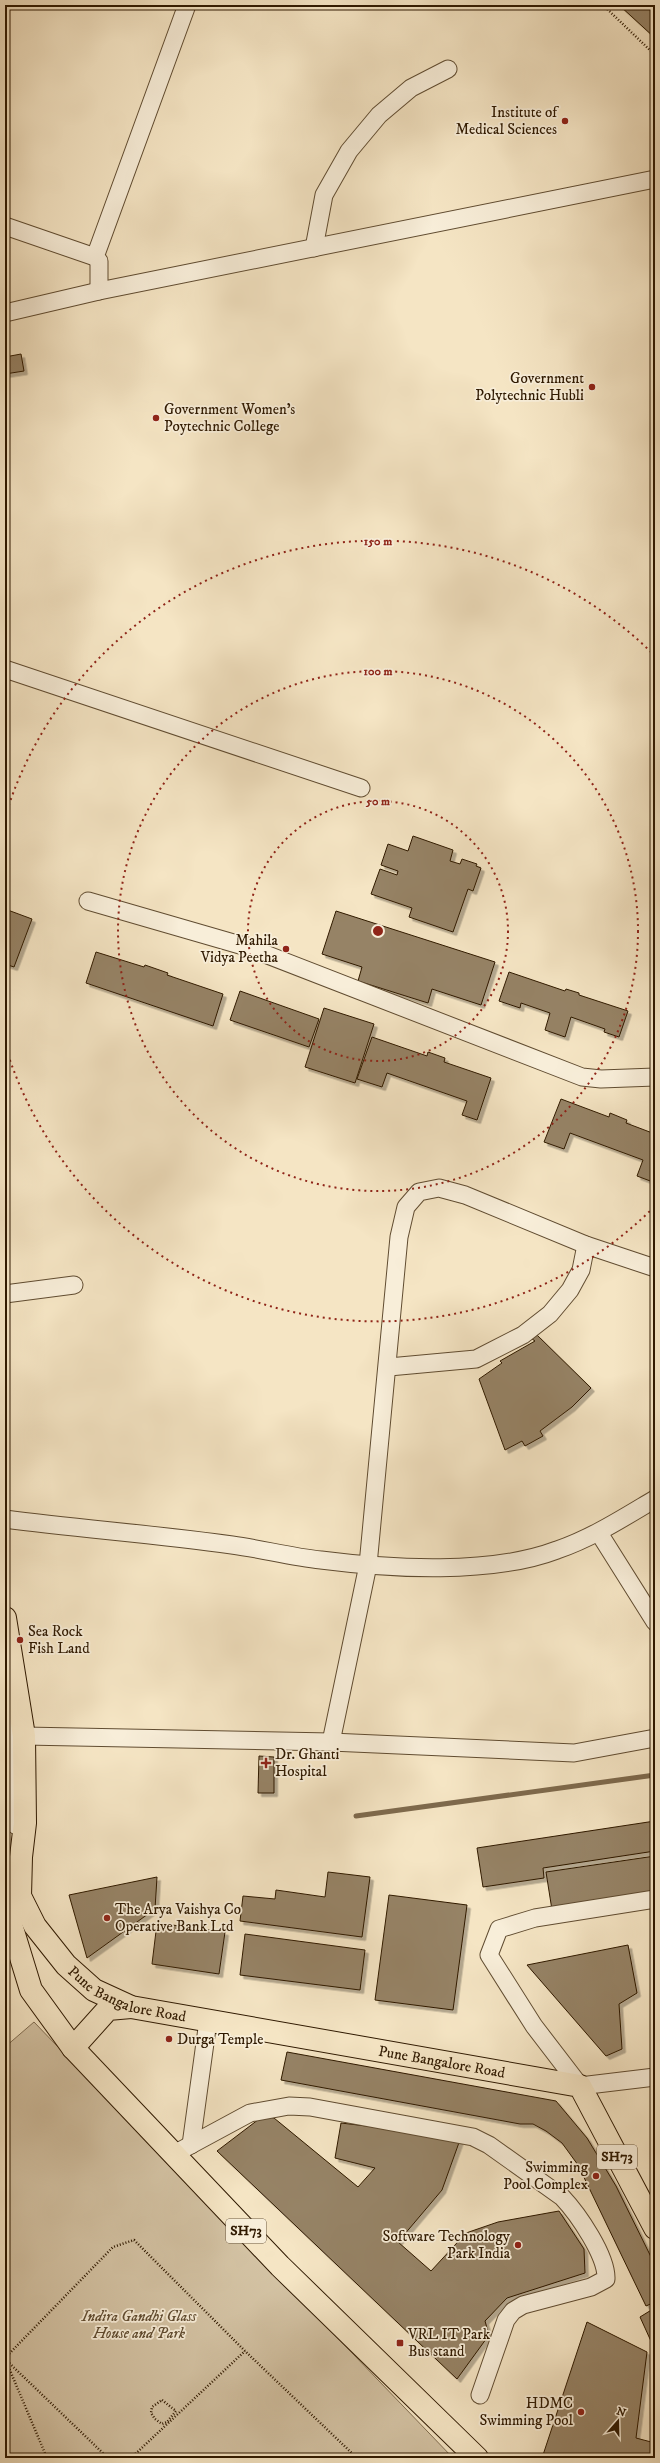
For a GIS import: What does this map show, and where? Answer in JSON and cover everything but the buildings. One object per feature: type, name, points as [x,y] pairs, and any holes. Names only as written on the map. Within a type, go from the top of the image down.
[{"type":"main road","name":"Pune Bangalore Road","points":[[5,1618],[24,1736],[25,1823],[21,1857],[10,1897],[8,1925],[31,1990],[73,2048]]},
{"type":"main road","name":"Pune Bangalore Road","points":[[10,1897],[66,1965],[94,1990],[131,2007],[580,2086]]},
{"type":"main road","points":[[73,2048],[108,2009],[131,2007]]},
{"type":"main road","name":"SH73","points":[[73,2048],[182,2149],[280,2266],[477,2458]]},
{"type":"main road","name":"SH73","points":[[580,2086],[655,2228]]},
{"type":"street","points":[[95,257],[187,5]]},
{"type":"street","points":[[314,248],[324,195],[349,151],[379,115],[411,88],[448,69]]},
{"type":"street","points":[[5,313],[99,291],[655,179]]},
{"type":"street","points":[[5,226],[95,257],[99,261],[99,291]]},
{"type":"street","points":[[5,669],[361,788]]},
{"type":"street","points":[[88,901],[247,947],[582,1077],[601,1079],[655,1077]]},
{"type":"street","points":[[331,1742],[368,1565],[388,1367],[399,1236],[406,1207],[419,1192],[439,1188],[465,1195],[586,1246],[655,1268]]},
{"type":"street","points":[[388,1367],[476,1360],[523,1335],[550,1314],[570,1290],[581,1270],[586,1246]]},
{"type":"street","points":[[5,1294],[74,1285]]},
{"type":"street","points":[[5,1519],[179,1538],[320,1560],[368,1565],[493,1565],[556,1551],[599,1533],[655,1499]]},
{"type":"street","points":[[599,1533],[655,1622]]},
{"type":"street","points":[[5,1704],[11,1750],[10,1897]]},
{"type":"street","points":[[24,1736],[331,1742],[574,1753],[655,1738]]},
{"type":"street","points":[[655,1899],[535,1918],[499,1929],[489,1955],[534,2026],[580,2086],[655,2076]]},
{"type":"street","points":[[182,2149],[208,2021]]},
{"type":"street","points":[[182,2149],[250,2113],[289,2106],[310,2107],[473,2137],[489,2145],[562,2197],[572,2208],[603,2260],[606,2279],[591,2287],[523,2305],[513,2310],[506,2320],[480,2395]]},
{"type":"path","points":[[603,5],[655,55]]},
{"type":"path","points":[[5,2359],[113,2247],[134,2240],[245,2351],[357,2458]]},
{"type":"path","points":[[131,2458],[167,2422],[245,2351]]},
{"type":"path","points":[[5,2359],[47,2458]]},
{"type":"path","points":[[5,2359],[108,2458]]},
{"type":"path","points":[[162,2400],[176,2411],[167,2422],[162,2424],[154,2419],[151,2413],[152,2407],[162,2400]]},
{"type":"green space","name":"Indira Gandhi Glass House and Park","points":[[34,2022],[453,2458],[5,2458],[5,2047]]},
{"type":"waterway","points":[[356,1816],[655,1775]]},
{"type":"place","name":"Institute of Medical Sciences","points":[[565,121]]},
{"type":"place","name":"Government Polytechnic Hubli","points":[[592,387]]},
{"type":"place","name":"Government Women's Poytechnic College","points":[[156,418]]},
{"type":"place","name":"Mahila Vidya Peetha","points":[[286,949]]},
{"type":"place","name":"Sea Rock Fish Land","points":[[20,1640]]},
{"type":"place","name":"Dr. Ghanti Hospital","points":[[266,1763]]},
{"type":"place","name":"The Arya Vaishya Co Operative Bank Ltd","points":[[107,1918]]},
{"type":"place","name":"Durga Temple","points":[[169,2039]]},
{"type":"place","name":"Swimming Pool Complex","points":[[596,2176]]},
{"type":"place","name":"Software Technology Park India","points":[[518,2245]]},
{"type":"place","name":"VRL IT Park Bus stand","points":[[400,2343]]},
{"type":"place","name":"HDMC Swimming Pool","points":[[581,2412]]}]
